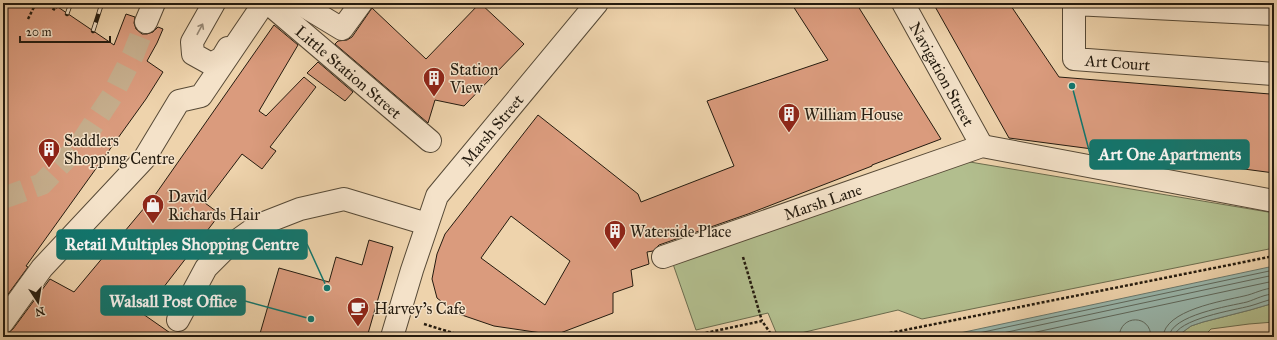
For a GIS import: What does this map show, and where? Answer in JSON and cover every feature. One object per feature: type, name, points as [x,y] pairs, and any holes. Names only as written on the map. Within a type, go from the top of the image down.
[{"type":"street","points":[[214,3],[192,42],[193,54],[211,64],[222,58],[253,3]]},
{"type":"street","points":[[3,322],[42,268],[144,159],[179,101],[201,96],[264,3]]},
{"type":"street","name":"Little Station Street","points":[[268,3],[430,141]]},
{"type":"street","points":[[299,3],[342,28],[361,3]]},
{"type":"street","name":"Marsh Street","points":[[392,337],[412,270],[437,196],[597,3]]},
{"type":"street","name":"Navigation Street","points":[[903,3],[982,146]]},
{"type":"street","name":"Art Court","points":[[1274,14],[1074,4],[1074,60],[1274,74]]},
{"type":"street","points":[[982,146],[1274,201]]},
{"type":"street","name":"Marsh Lane","points":[[663,257],[982,146]]},
{"type":"street","points":[[178,320],[206,268],[224,250],[259,224],[300,208],[344,199],[427,224]]},
{"type":"path","points":[[28,19],[36,3]]},
{"type":"path","points":[[44,3],[55,10],[58,3]]},
{"type":"path","points":[[735,232],[762,321],[773,337]]},
{"type":"path","points":[[870,337],[1274,256]]},
{"type":"path","points":[[398,316],[466,337]]},
{"type":"path","points":[[686,337],[762,321]]},
{"type":"green space","points":[[964,161],[1274,213],[1274,248],[922,319],[898,310],[784,337],[778,337],[768,313],[696,330],[673,264]]},
{"type":"green space","points":[[1274,303],[1274,322],[1211,329],[1203,337],[1176,337],[1191,326]]},
{"type":"water","points":[[1274,266],[1274,303],[1191,326],[1176,337],[1141,337],[1136,335],[1109,337],[941,337]]},
{"type":"building","name":"Saddlers Shopping Centre","points":[[3,3],[52,3],[114,45],[126,14],[135,17],[134,23],[136,29],[142,34],[153,32],[158,27],[163,29],[147,61],[163,72],[146,99],[26,266],[28,267],[3,301]]},
{"type":"building","name":"Station View","points":[[480,3],[524,44],[464,106],[435,100],[428,123],[335,44],[338,41],[347,40],[352,37],[372,8],[426,59]]},
{"type":"building","points":[[791,3],[856,3],[941,139],[748,214],[659,245],[653,251],[647,252],[649,264],[631,270],[633,286],[613,293],[613,313],[555,335],[494,326],[456,313],[437,298],[432,279],[437,254],[445,234],[538,115],[638,194],[641,202],[734,166],[707,101],[828,60]],"holes":[[[511,216],[570,261],[545,305],[481,258]]]},
{"type":"building","points":[[933,3],[1009,3],[1059,77],[1270,94],[1274,138],[1274,173],[1009,138]]},
{"type":"building","points":[[274,25],[298,45],[259,111],[266,116],[304,77],[316,87],[270,147],[276,151],[262,169],[242,154],[205,203],[220,214],[143,314],[176,337],[3,337],[3,334],[8,333],[13,329],[50,279],[74,292],[155,195]]},
{"type":"building","points":[[318,62],[353,92],[345,101],[307,73]]},
{"type":"building","points":[[369,240],[393,247],[367,337],[259,337],[279,268],[329,282],[336,257],[362,265]]},
{"type":"tunnel","points":[[3,198],[42,184],[81,143],[112,96],[133,55],[146,22]]},
{"type":"railway","points":[[67,14],[71,3]]},
{"type":"railway","points":[[93,31],[102,3]]},
{"type":"place","name":"Art One Apartments","points":[[1072,86]]},
{"type":"place","name":"Station View","points":[[434,98]]},
{"type":"place","name":"William House","points":[[789,134]]},
{"type":"place","name":"Saddlers Shopping Centre","points":[[49,168]]},
{"type":"place","name":"David Richards Hair","points":[[153,224]]},
{"type":"place","name":"Waterside Place","points":[[615,250]]},
{"type":"place","name":"Retail Multiples Shopping Centre","points":[[327,288]]},
{"type":"place","name":"Walsall Post Office","points":[[311,319]]},
{"type":"place","name":"Harvey's Cafe","points":[[358,328]]}]
